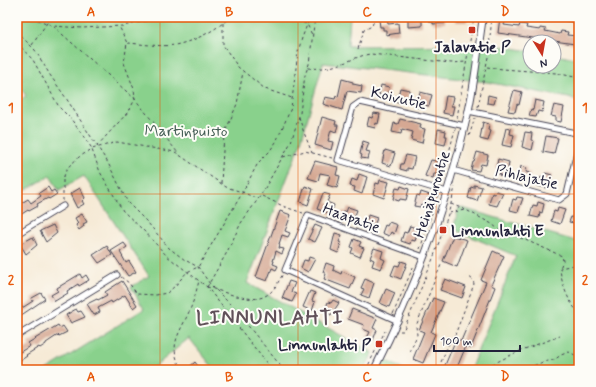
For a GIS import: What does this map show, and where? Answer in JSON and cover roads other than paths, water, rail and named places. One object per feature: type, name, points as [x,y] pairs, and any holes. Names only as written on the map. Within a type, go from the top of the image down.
[{"type":"street","name":"Heinäpurontie","points":[[374,370],[398,321],[421,256],[447,192],[468,111],[475,73],[482,17]]},
{"type":"street","points":[[562,17],[579,20]]},
{"type":"street","name":"Koivutie","points":[[447,192],[338,160],[353,107],[360,102],[465,126]]},
{"type":"street","points":[[468,111],[576,133],[579,136]]},
{"type":"street","name":"Pihlajatie","points":[[453,170],[559,200],[567,194],[579,143]]},
{"type":"street","points":[[17,234],[63,206]]},
{"type":"street","name":"Haapatie","points":[[398,321],[285,270],[308,215],[421,256]]},
{"type":"street","points":[[17,336],[117,275]]},
{"type":"place","name":"Jalavatie P","points":[[472,30]]},
{"type":"place","name":"Linnunlahti E","points":[[443,230]]},
{"type":"place","name":"Linnunlahti P","points":[[379,344]]},
{"type":"district","name":"LINNUNLAHTI","points":[[270,317]]},
{"type":"park label","name":"Martinpuisto","points":[[186,130]]}]
